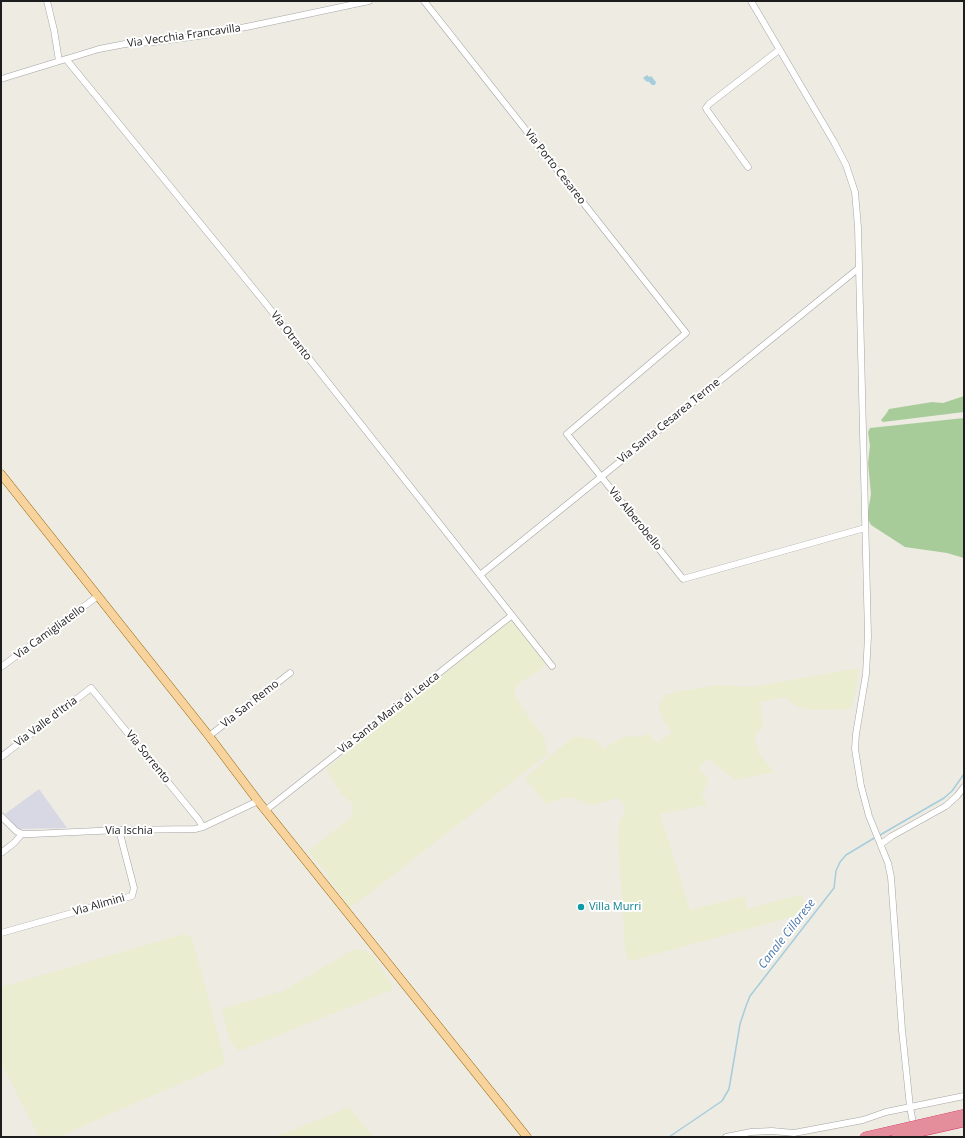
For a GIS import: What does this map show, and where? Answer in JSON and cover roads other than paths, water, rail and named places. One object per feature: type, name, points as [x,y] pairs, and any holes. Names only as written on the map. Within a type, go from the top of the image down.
[{"type":"highway","points":[[864,1137],[964,1114]]},
{"type":"highway","points":[[898,1137],[964,1122]]},
{"type":"main road","points":[[1,474],[209,736],[258,801],[527,1137]]},
{"type":"street","points":[[47,1],[59,61]]},
{"type":"street","name":"Via Vecchia Francavilla","points":[[1,78],[112,47],[228,30],[369,1]]},
{"type":"street","name":"Via Porto Cesareo","points":[[424,1],[686,332]]},
{"type":"street","points":[[751,1],[834,142],[846,165],[856,198],[860,268],[868,656],[855,749],[861,786],[869,816],[888,863],[891,877],[902,1030],[910,1107],[916,1137]]},
{"type":"street","points":[[748,167],[706,108],[709,104],[779,50]]},
{"type":"street","name":"Via Otranto","points":[[66,60],[262,299],[552,666]]},
{"type":"street","name":"Via Santa Cesarea Terme","points":[[480,575],[860,268]]},
{"type":"street","name":"Via Alberobello","points":[[686,332],[567,434],[683,579],[865,528]]},
{"type":"street","name":"Via Camigliatello","points":[[1,667],[98,596]]},
{"type":"street","name":"Via Santa Maria di Leuca","points":[[266,810],[511,616]]},
{"type":"street","name":"Via San Remo","points":[[209,736],[290,673]]},
{"type":"street","name":"Via Valle d'Itria","points":[[1,757],[91,688]]},
{"type":"street","name":"Via Sorrento","points":[[91,688],[203,827]]},
{"type":"street","points":[[881,844],[892,836],[946,806],[964,787]]},
{"type":"street","name":"Via Ischia","points":[[22,834],[119,830],[171,831],[195,829],[203,827],[258,801]]},
{"type":"street","points":[[1,816],[16,831],[22,834],[14,843],[1,852]]},
{"type":"street","name":"Via Alimini","points":[[1,933],[132,896],[134,888],[119,830]]},
{"type":"street","points":[[726,1137],[772,1131],[794,1133],[863,1120],[886,1112],[964,1096]]},
{"type":"water","points":[[647,75],[649,77],[651,76],[656,82],[655,85],[652,85],[643,78]]},
{"type":"waterway","name":"Canale Cillarese","points":[[880,835],[944,798],[952,791],[964,774]]},
{"type":"waterway","name":"Canale Cillarese","points":[[669,1137],[722,1101],[729,1089],[740,1024],[750,996],[834,888],[836,871],[840,862],[846,855],[876,837]]},
{"type":"place","name":"Villa Murri","points":[[581,907]]}]
